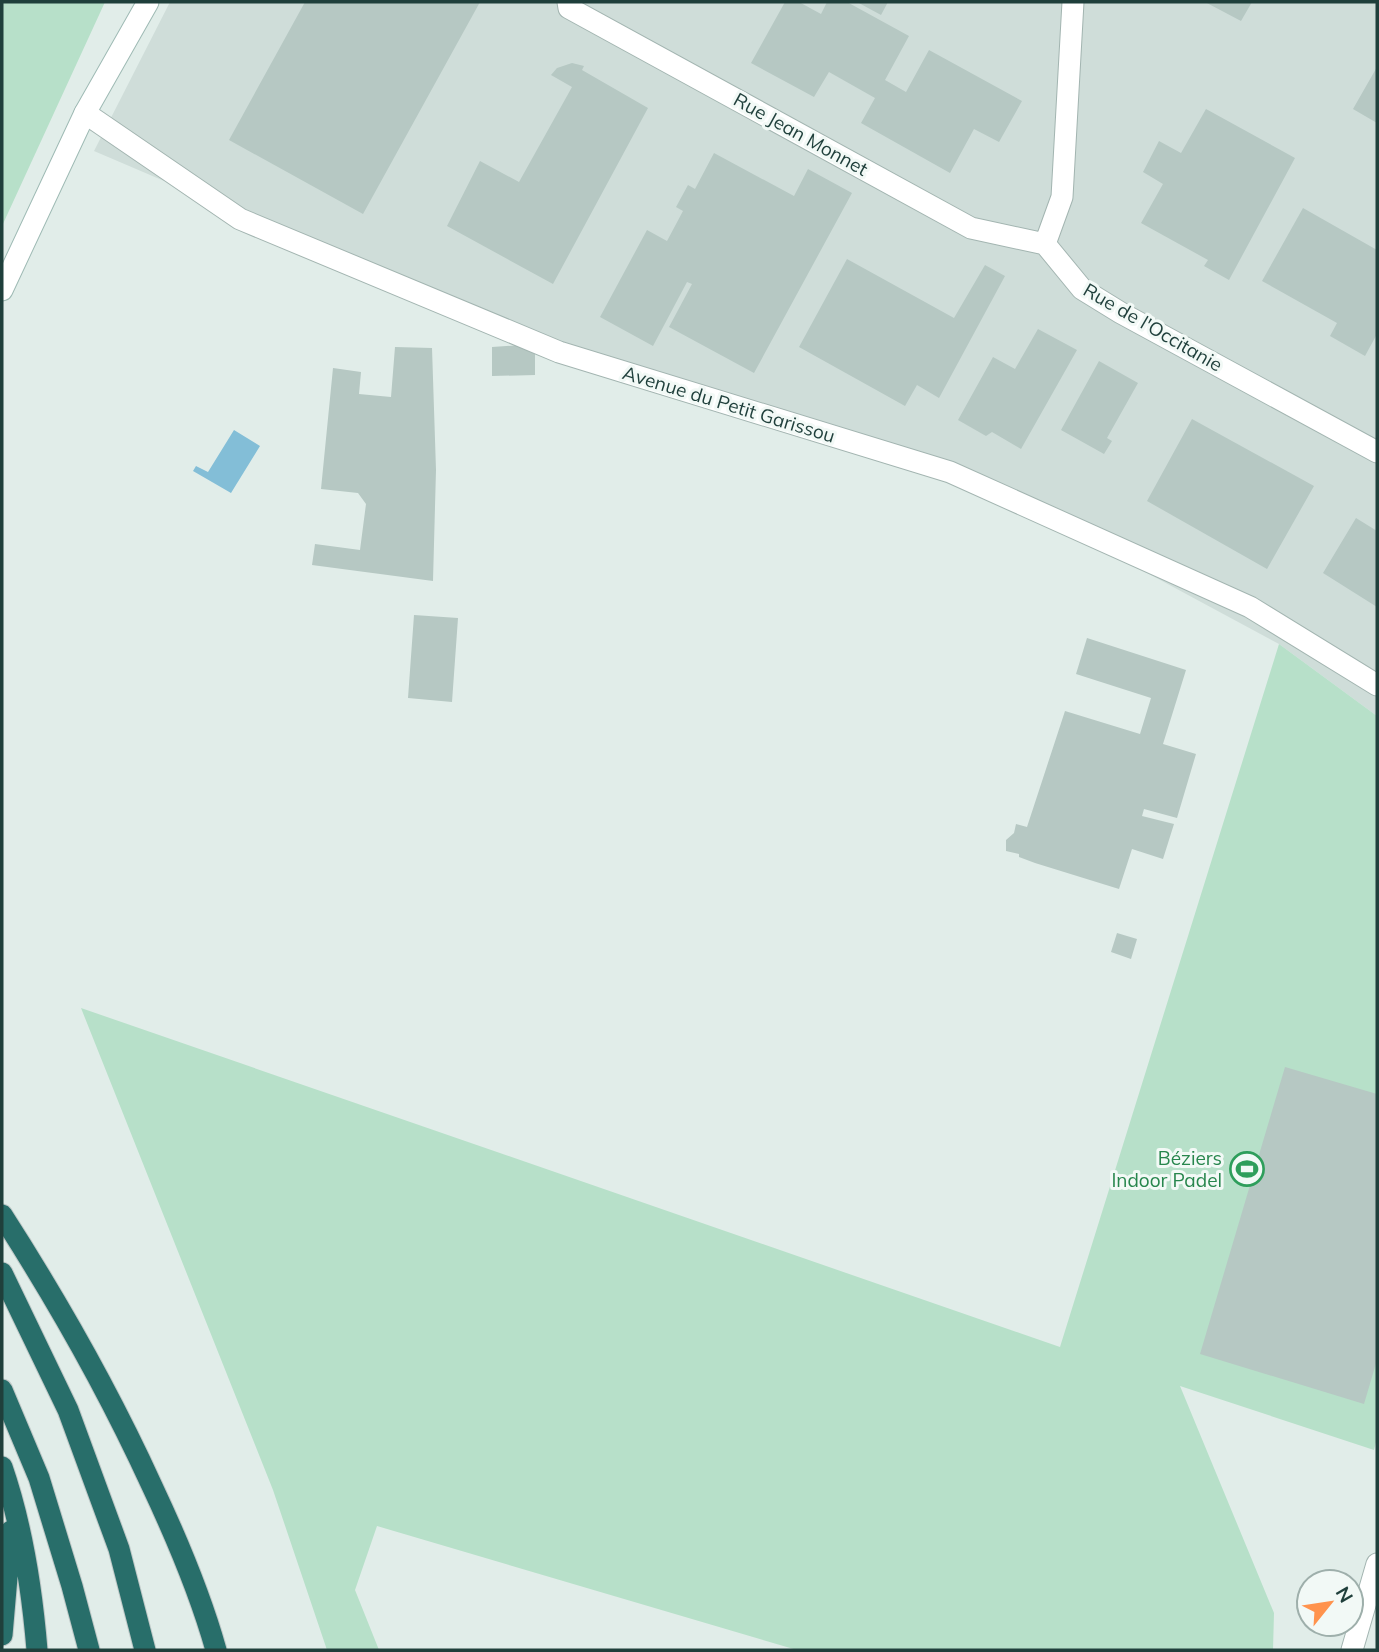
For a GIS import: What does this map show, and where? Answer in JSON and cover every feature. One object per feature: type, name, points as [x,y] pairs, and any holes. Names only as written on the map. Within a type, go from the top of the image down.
[{"type":"highway","points":[[2,1214],[40,1274],[123,1423],[168,1518],[205,1610],[216,1650]]},
{"type":"highway","points":[[2,1273],[68,1410],[119,1549],[145,1650]]},
{"type":"highway","points":[[2,1390],[39,1478],[89,1650]]},
{"type":"highway","points":[[2,1467],[13,1504],[34,1608],[37,1650]]},
{"type":"highway","points":[[2,1635],[13,1504]]},
{"type":"street","points":[[2,290],[85,113],[148,2]]},
{"type":"street","name":"Rue Jean Monnet","points":[[568,2],[569,8],[971,228],[1045,244]]},
{"type":"street","points":[[1045,244],[1062,197],[1073,2]]},
{"type":"street","name":"Avenue du Petit Garissou","points":[[85,113],[240,219],[559,352],[950,472],[1250,607],[1377,685]]},
{"type":"street","name":"Rue de l'Occitanie","points":[[1045,244],[1082,289],[1376,448]]},
{"type":"street","points":[[1352,1650],[1377,1564]]},
{"type":"shaded area","points":[[170,2],[1377,2],[1377,716],[1279,644],[1034,512],[593,364],[94,151]]},
{"type":"green space","points":[[2,2],[105,2],[2,226]]},
{"type":"green space","points":[[1279,644],[1377,716],[1377,1438],[1374,1450],[1180,1386],[1274,1613],[1273,1650],[797,1650],[377,1526],[355,1590],[379,1650],[327,1650],[273,1490],[81,1008],[1060,1347]]},
{"type":"water","points":[[234,430],[260,446],[231,493],[193,471],[196,466],[208,472]]},
{"type":"building","points":[[305,2],[480,2],[363,214],[229,140]]},
{"type":"building","points":[[785,2],[799,2],[821,14],[827,2],[847,2],[909,36],[885,80],[906,92],[929,50],[1022,101],[999,142],[974,129],[950,173],[861,123],[875,98],[829,72],[814,97],[751,63]]},
{"type":"building","points":[[857,2],[888,2],[881,15]]},
{"type":"building","points":[[1205,2],[1252,2],[1241,21]]},
{"type":"building","points":[[572,63],[584,66],[582,70],[648,108],[553,284],[447,226],[480,161],[519,182],[572,87],[551,75],[557,68]]},
{"type":"building","points":[[1377,67],[1377,123],[1353,109]]},
{"type":"building","points":[[1206,109],[1295,158],[1229,280],[1204,266],[1208,260],[1141,223],[1163,184],[1143,172],[1159,141],[1181,153]]},
{"type":"building","points":[[714,153],[794,196],[808,169],[852,193],[754,373],[669,327],[692,284],[687,282],[653,346],[600,317],[647,230],[667,241],[683,211],[676,207],[688,185],[695,189]]},
{"type":"building","points":[[1303,208],[1377,250],[1377,334],[1365,356],[1330,336],[1337,323],[1262,281]]},
{"type":"building","points":[[847,259],[954,318],[985,265],[1005,276],[939,398],[917,385],[905,406],[799,347]]},
{"type":"building","points":[[1038,329],[1077,350],[1021,449],[992,432],[986,436],[958,420],[993,357],[1015,369]]},
{"type":"building","points":[[535,344],[535,375],[492,376],[492,347]]},
{"type":"building","points":[[395,347],[432,348],[436,470],[433,581],[312,565],[315,544],[360,550],[366,504],[358,493],[321,489],[333,368],[361,372],[359,394],[391,397]]},
{"type":"building","points":[[1099,361],[1138,383],[1107,438],[1112,441],[1104,454],[1061,430]]},
{"type":"building","points":[[1192,419],[1314,486],[1267,569],[1147,501]]},
{"type":"building","points":[[1356,518],[1377,531],[1377,607],[1323,573]]},
{"type":"building","points":[[414,615],[458,618],[452,702],[408,698]]},
{"type":"building","points":[[1087,638],[1186,670],[1163,744],[1196,754],[1177,818],[1144,809],[1142,816],[1174,824],[1163,859],[1132,849],[1119,889],[1035,863],[1019,857],[1019,854],[1006,851],[1006,840],[1014,833],[1016,824],[1027,827],[1065,711],[1140,734],[1151,698],[1076,674]]},
{"type":"building","points":[[1117,933],[1137,939],[1131,959],[1111,952]]},
{"type":"building","points":[[1285,1067],[1377,1094],[1377,1360],[1364,1404],[1200,1354]]},
{"type":"place","name":"Béziers Indoor Padel","points":[[1247,1169]]}]
